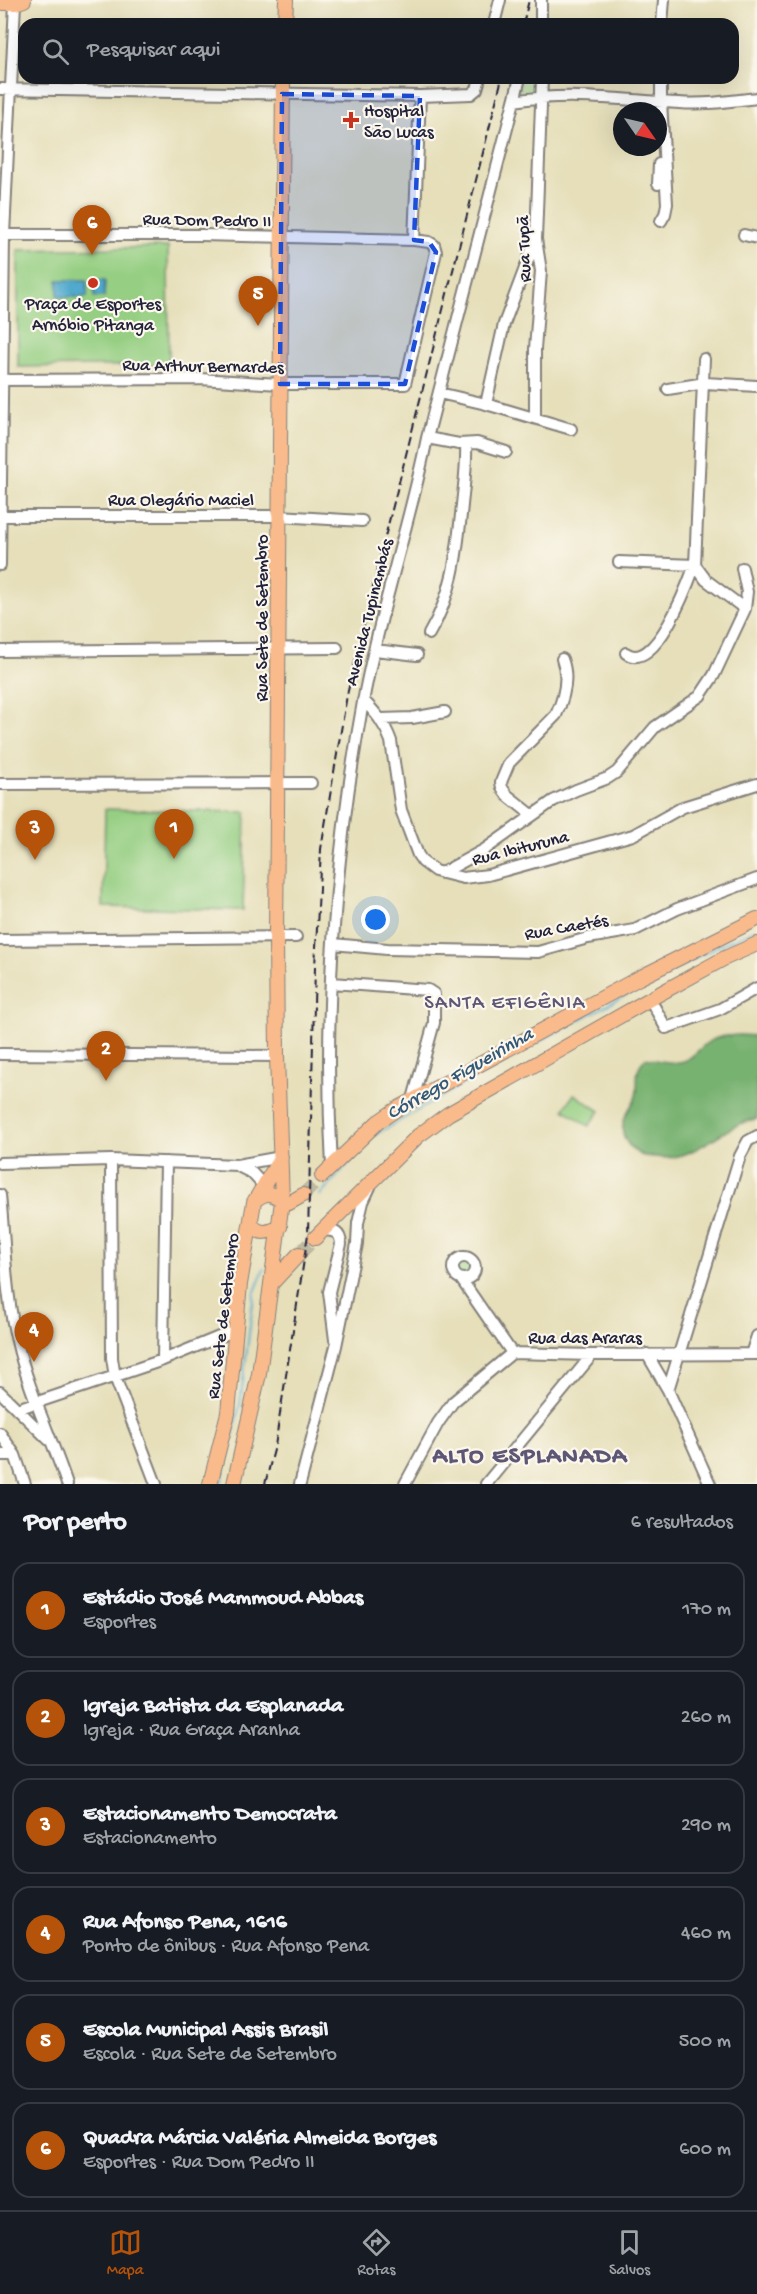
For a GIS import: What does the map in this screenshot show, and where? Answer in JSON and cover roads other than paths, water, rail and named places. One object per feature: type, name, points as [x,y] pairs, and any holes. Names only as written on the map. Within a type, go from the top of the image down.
[{"type":"main road","points":[[285,18],[286,0]]},
{"type":"main road","points":[[0,3],[19,1]]},
{"type":"main road","name":"Rua Sete de Setembro","points":[[210,1484],[259,1374],[282,1201],[276,937],[283,84]]},
{"type":"main road","points":[[327,1172],[378,1122],[414,1099],[639,978],[757,919]]},
{"type":"main road","points":[[319,1234],[418,1136],[448,1114],[650,999],[725,958],[757,944]]},
{"type":"main road","points":[[639,978],[650,999]]},
{"type":"main road","name":"Rua Sete de Setembro","points":[[234,1484],[239,1415],[236,1330],[240,1284],[254,1202],[281,1157]]},
{"type":"main road","points":[[254,1202],[267,1193],[273,1194],[282,1201],[292,1203],[303,1195]]},
{"type":"main road","points":[[251,1224],[255,1229],[265,1233],[280,1227]]},
{"type":"main road","points":[[272,1283],[298,1254]]},
{"type":"street","points":[[496,18],[500,0]]},
{"type":"street","points":[[662,18],[663,0]]},
{"type":"street","points":[[0,565],[5,89],[19,1]]},
{"type":"street","points":[[537,18],[541,1]]},
{"type":"street","points":[[541,1],[541,18]]},
{"type":"street","points":[[5,89],[420,96],[471,94],[477,89],[478,84]]},
{"type":"street","name":"Avenida Tupinambás","points":[[327,1172],[333,944],[344,817],[363,700],[427,438],[518,84]]},
{"type":"street","name":"Rua Tupã","points":[[535,418],[536,348],[541,271],[536,239],[542,84]]},
{"type":"street","points":[[660,102],[661,84]]},
{"type":"street","points":[[414,240],[420,96]]},
{"type":"street","points":[[514,101],[542,97],[603,96],[626,102]]},
{"type":"street","points":[[667,108],[680,103],[757,98]]},
{"type":"street","points":[[658,156],[658,184]]},
{"type":"street","points":[[661,221],[667,204],[663,156]]},
{"type":"street","name":"Rua Dom Pedro II","points":[[2,235],[414,240]]},
{"type":"street","points":[[744,235],[757,238]]},
{"type":"street","points":[[486,404],[504,324],[536,239]]},
{"type":"street","name":"Rua Arthur Bernardes","points":[[2,380],[200,379],[280,384],[405,384],[436,252],[434,245],[429,242],[414,240]]},
{"type":"street","points":[[626,653],[634,657],[639,656],[663,635],[685,592],[695,565],[705,383],[704,359]]},
{"type":"street","points":[[668,389],[705,383],[757,386]]},
{"type":"street","points":[[440,393],[571,429]]},
{"type":"street","points":[[427,438],[466,444],[477,443],[506,452]]},
{"type":"street","points":[[429,634],[440,613],[455,568],[466,467],[466,444]]},
{"type":"street","name":"Rua Olegário Maciel","points":[[0,516],[279,516],[362,521]]},
{"type":"street","points":[[619,562],[695,565]]},
{"type":"street","points":[[695,565],[706,580],[745,609]]},
{"type":"street","points":[[363,700],[381,719],[391,741],[397,795],[406,826],[423,862],[442,873],[484,850],[532,815],[564,796],[617,772],[655,727],[700,696],[714,675],[745,609],[747,592],[742,568]]},
{"type":"street","points":[[0,651],[337,648]]},
{"type":"street","points":[[375,650],[417,655]]},
{"type":"street","points":[[532,815],[507,795],[501,782],[509,763],[556,715],[566,679],[562,659]]},
{"type":"street","points":[[381,719],[412,718],[445,712]]},
{"type":"street","points":[[0,784],[311,783]]},
{"type":"street","name":"Rua Ibituruna","points":[[442,873],[463,878],[481,876],[609,842],[646,829],[683,807],[757,784]]},
{"type":"street","name":"Rua Caetés","points":[[333,944],[387,949],[538,952],[588,938],[635,930],[686,905],[757,879]]},
{"type":"street","points":[[0,940],[296,937]]},
{"type":"street","points":[[332,983],[429,990],[435,997],[434,1023],[414,1099]]},
{"type":"street","points":[[650,999],[666,1028],[720,1009],[757,988]]},
{"type":"street","points":[[0,1054],[277,1056]]},
{"type":"street","points":[[668,1390],[740,1156],[748,1142],[757,1136]]},
{"type":"street","points":[[0,1163],[111,1160],[237,1166],[281,1157]]},
{"type":"street","points":[[111,1160],[112,1358],[115,1377],[156,1484]]},
{"type":"street","points":[[163,1360],[166,1162]]},
{"type":"street","points":[[237,1166],[252,1173],[263,1185]]},
{"type":"street","points":[[300,1484],[336,1346],[361,1213],[373,1180]]},
{"type":"street","points":[[0,1194],[12,1316],[23,1364],[67,1484]]},
{"type":"street","points":[[319,1234],[336,1232],[340,1236],[341,1244],[329,1292],[336,1346]]},
{"type":"street","points":[[461,1279],[512,1353]]},
{"type":"street","points":[[17,1409],[163,1360],[236,1330]]},
{"type":"street","points":[[754,1354],[757,1336]]},
{"type":"street","name":"Rua das Araras","points":[[405,1484],[438,1423],[453,1402],[512,1353],[754,1354]]},
{"type":"street","points":[[648,1354],[668,1390],[710,1484]]},
{"type":"street","points":[[486,1484],[592,1355]]},
{"type":"street","points":[[0,1392],[54,1445]]},
{"type":"street","points":[[0,1432],[15,1455],[25,1484]]},
{"type":"street","points":[[0,1455],[15,1455]]},
{"type":"water","points":[[58,280],[87,280],[87,297],[58,297]]},
{"type":"water","points":[[95,280],[105,280],[104,297],[94,297]]},
{"type":"waterway","name":"Córrego Figueirinha","points":[[320,1195],[373,1136],[534,1044],[720,945],[757,929]]},
{"type":"waterway","name":"Córrego Figueirinha","points":[[221,1484],[240,1404],[254,1294],[264,1269]]},
{"type":"tunnel","points":[[303,1195],[322,1176]]},
{"type":"tunnel","points":[[299,1254],[315,1238]]},
{"type":"railway","points":[[524,18],[529,0]]},
{"type":"railway","points":[[265,1484],[275,1446],[308,1234],[315,967],[321,849],[347,695],[500,84]]},
{"type":"place","name":"Hospital São Lucas","points":[[351,120]]},
{"type":"place","name":"Quadra Márcia Valéria Almeida Borges","points":[[92,255]]},
{"type":"place","name":"Praça de Esportes Arnóbio Pitanga","points":[[93,283]]},
{"type":"place","name":"Escola Municipal Assis Brasil","points":[[258,326]]},
{"type":"place","name":"Estádio José Mammoud Abbas","points":[[174,859]]},
{"type":"place","name":"Estacionamento Democrata","points":[[35,860]]},
{"type":"place","name":"Igreja Batista da Esplanada","points":[[106,1081]]},
{"type":"place","name":"Rua Afonso Pena, 1616","points":[[34,1362]]},
{"type":"district","name":"SANTA EFIGÊNIA","points":[[505,1001]]},
{"type":"district","name":"ALTO ESPLANADA","points":[[530,1454]]}]
